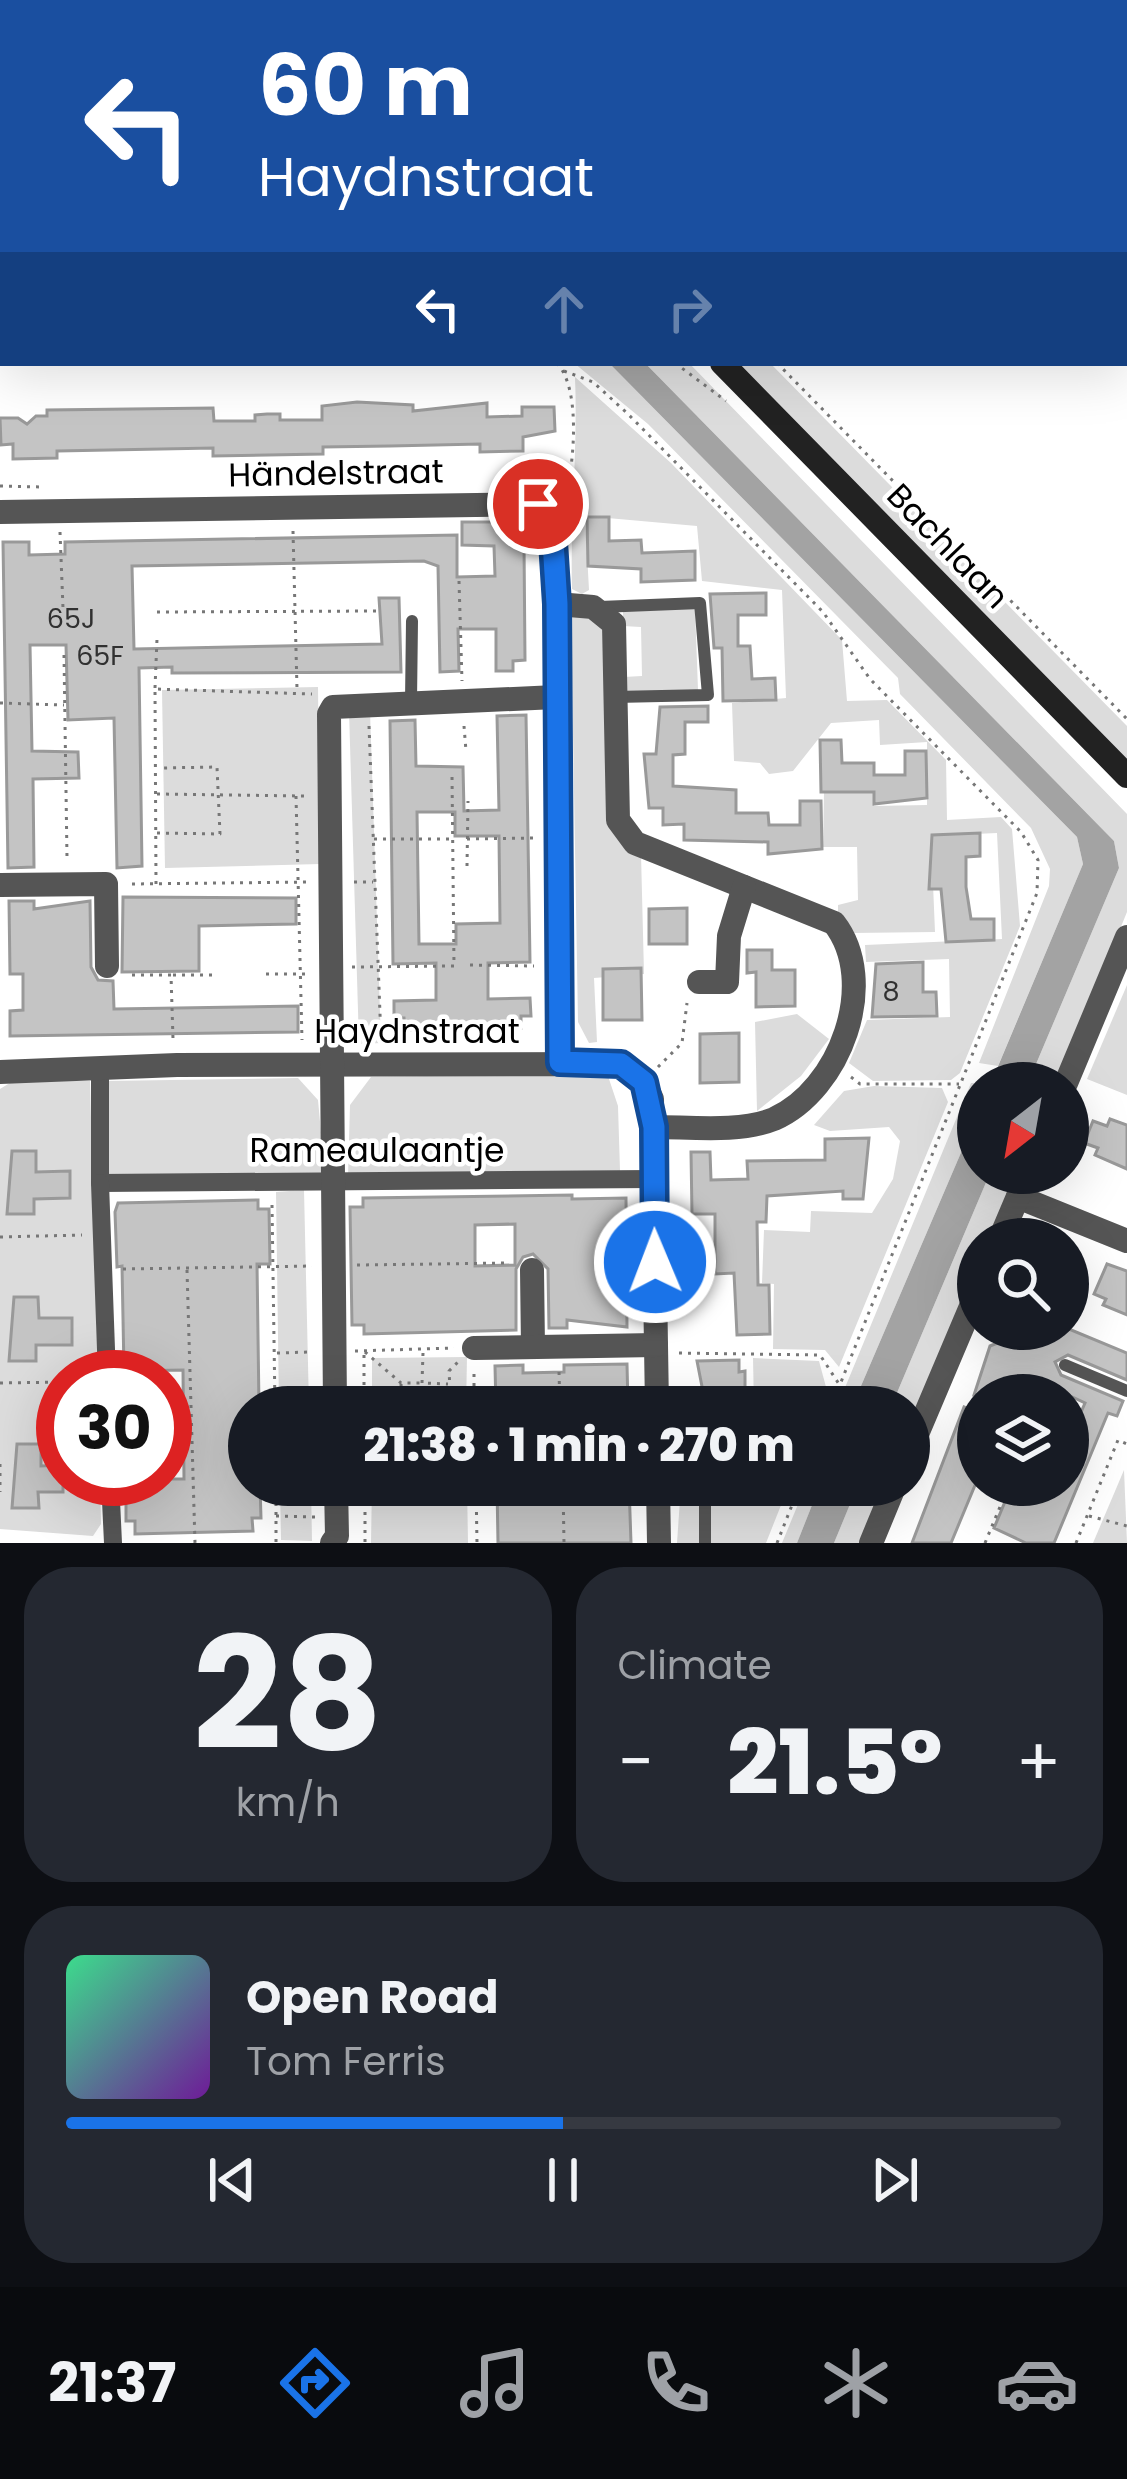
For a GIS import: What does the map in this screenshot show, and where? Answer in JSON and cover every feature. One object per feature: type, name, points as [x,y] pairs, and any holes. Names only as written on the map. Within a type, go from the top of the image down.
[{"type":"main road","name":"Bachlaan","points":[[725,366],[1127,776]]},
{"type":"street","name":"Händelstraat","points":[[0,512],[538,504],[551,511]]},
{"type":"street","points":[[551,511],[557,604],[560,1062]]},
{"type":"street","points":[[557,604],[593,607],[614,624],[618,820],[623,832],[635,843],[834,923],[850,954],[850,1024],[833,1066],[772,1119],[654,1127]]},
{"type":"street","points":[[334,1386],[327,730],[333,707],[556,697]]},
{"type":"street","points":[[0,885],[106,884],[107,966]]},
{"type":"street","points":[[699,982],[727,982],[729,936],[744,887]]},
{"type":"street","points":[[1075,1062],[1127,938]]},
{"type":"street","name":"Haydnstraat","points":[[0,1072],[174,1065],[560,1062],[621,1064],[644,1082]]},
{"type":"street","points":[[100,1070],[106,1350]]},
{"type":"street","points":[[644,1082],[654,1127],[658,1386]]},
{"type":"street","name":"Rameaulaantje","points":[[100,1183],[653,1179]]},
{"type":"street","points":[[1040,1194],[1127,1241]]},
{"type":"street","points":[[532,1270],[546,1346]]},
{"type":"street","points":[[930,1403],[957,1340]]},
{"type":"street","points":[[473,1348],[657,1349]]},
{"type":"street","points":[[111,1506],[112,1543]]},
{"type":"street","points":[[332,1543],[338,1536],[337,1506]]},
{"type":"street","points":[[658,1506],[659,1543]]},
{"type":"street","points":[[871,1543],[887,1506]]},
{"type":"lane","points":[[593,607],[700,603],[708,695],[615,697]]},
{"type":"lane","points":[[411,701],[412,621]]},
{"type":"lane","points":[[1065,1365],[1127,1391]]},
{"type":"lane","points":[[705,1506],[705,1543]]},
{"type":"path","points":[[560,366],[593,382],[807,595],[870,679],[1021,832],[1037,860],[1037,893],[970,1062]]},
{"type":"path","points":[[679,366],[728,403]]},
{"type":"path","points":[[780,366],[1126,716]]},
{"type":"path","points":[[551,511],[566,498],[571,475],[564,371]]},
{"type":"path","points":[[293,507],[297,691]]},
{"type":"path","points":[[59,510],[63,608]]},
{"type":"path","points":[[459,580],[463,700]]},
{"type":"path","points":[[157,612],[376,611]]},
{"type":"path","points":[[156,884],[157,639]]},
{"type":"path","points":[[64,655],[68,884]]},
{"type":"path","points":[[155,689],[297,691],[333,707]]},
{"type":"path","points":[[0,703],[64,705]]},
{"type":"path","points":[[368,704],[382,1066]]},
{"type":"path","points":[[157,833],[220,835],[218,767],[158,768]]},
{"type":"path","points":[[331,968],[454,966],[452,776]]},
{"type":"path","points":[[156,794],[328,796]]},
{"type":"path","points":[[296,796],[303,1064]]},
{"type":"path","points":[[467,866],[468,801]]},
{"type":"path","points":[[467,839],[557,837]]},
{"type":"path","points":[[372,839],[453,839]]},
{"type":"path","points":[[106,884],[329,882]]},
{"type":"path","points":[[470,965],[560,967]]},
{"type":"path","points":[[133,975],[218,974]]},
{"type":"path","points":[[266,974],[299,974]]},
{"type":"path","points":[[171,975],[174,1065]]},
{"type":"path","points":[[644,1082],[682,1043],[687,1004],[696,1002],[699,982]]},
{"type":"path","points":[[833,1066],[860,1084],[957,1084]]},
{"type":"path","points":[[840,1385],[957,1094]]},
{"type":"path","points":[[272,1180],[275,1386]]},
{"type":"path","points":[[0,1237],[102,1235]]},
{"type":"path","points":[[104,1269],[527,1262],[532,1270]]},
{"type":"path","points":[[187,1268],[195,1543]]},
{"type":"path","points":[[546,1346],[555,1386]]},
{"type":"path","points":[[274,1353],[473,1348]]},
{"type":"path","points":[[364,1351],[401,1383],[450,1384],[449,1371],[473,1348]]},
{"type":"path","points":[[473,1348],[474,1386]]},
{"type":"path","points":[[422,1383],[423,1349]]},
{"type":"path","points":[[657,1349],[820,1354],[840,1385]]},
{"type":"path","points":[[364,1351],[364,1386]]},
{"type":"path","points":[[0,1383],[36,1382]]},
{"type":"path","points":[[1076,1543],[1118,1440],[1126,1442]]},
{"type":"path","points":[[0,1464],[0,1492]]},
{"type":"path","points":[[276,1506],[276,1543]]},
{"type":"path","points":[[365,1506],[365,1543]]},
{"type":"path","points":[[476,1506],[476,1543]]},
{"type":"path","points":[[563,1506],[564,1543]]},
{"type":"path","points":[[776,1543],[791,1506]]},
{"type":"path","points":[[985,1543],[1000,1506]]},
{"type":"path","points":[[1087,1515],[1127,1526]]},
{"type":"path","points":[[276,1516],[337,1517]]},
{"type":"shaded area","points":[[578,366],[612,366],[1077,837],[1083,864],[1000,1062],[979,1062],[1049,886],[1050,869],[1031,828],[900,694],[898,678],[648,424]]},
{"type":"shaded area","points":[[612,366],[648,366],[1114,841],[1119,868],[1037,1062],[1000,1062],[1083,864],[1077,837]]},
{"type":"shaded area","points":[[648,366],[692,366],[1127,814],[1127,912],[1066,1062],[1037,1062],[1119,868],[1114,841]]},
{"type":"shaded area","points":[[739,366],[773,366],[1127,726],[1127,761]]},
{"type":"shaded area","points":[[575,377],[671,463],[842,640],[847,701],[887,700],[946,760],[947,820],[1001,817],[1012,829],[1020,926],[964,1062],[957,1062],[957,1075],[951,1080],[873,1081],[849,1063],[867,1020],[950,1017],[949,959],[866,962],[865,945],[1002,939],[997,833],[931,836],[935,932],[852,933],[838,916],[838,905],[858,900],[857,847],[823,847],[824,792],[873,791],[874,806],[927,805],[927,742],[880,745],[879,720],[831,723],[793,771],[769,774],[760,763],[734,761],[732,703],[786,698],[782,590],[702,581],[697,526],[585,516],[589,590],[582,594],[572,589]]},
{"type":"shaded area","points":[[695,608],[698,690],[625,692],[624,677],[642,676],[641,627],[623,626],[623,611]]},
{"type":"shaded area","points":[[579,611],[601,621],[604,633],[610,822],[625,847],[641,854],[644,974],[594,978],[597,1042],[589,1043],[578,1022],[571,617]]},
{"type":"shaded area","points":[[318,687],[320,864],[165,868],[162,690]]},
{"type":"shaded area","points":[[349,711],[370,711],[381,1043],[359,1044]]},
{"type":"shaded area","points":[[1127,985],[1127,1095],[1089,1080]]},
{"type":"shaded area","points":[[797,1014],[829,1039],[801,1076],[757,1111],[755,1022]]},
{"type":"shaded area","points":[[608,1076],[618,1106],[620,1171],[348,1177],[350,1105],[371,1077]]},
{"type":"shaded area","points":[[298,1078],[318,1100],[325,1177],[108,1181],[104,1081]]},
{"type":"shaded area","points":[[13,1081],[90,1081],[97,1350],[36,1350],[36,1506],[101,1506],[101,1524],[93,1536],[0,1529],[0,1089]]},
{"type":"shaded area","points":[[874,1086],[942,1088],[948,1102],[839,1367],[825,1350],[773,1349],[774,1284],[762,1283],[764,1230],[810,1232],[811,1211],[872,1213],[893,1179],[900,1141],[889,1127],[830,1131],[814,1125],[844,1091]]},
{"type":"shaded area","points":[[957,1117],[957,1162],[861,1386],[846,1386]]},
{"type":"shaded area","points":[[957,1162],[957,1194],[981,1194],[971,1218],[957,1218],[957,1251],[900,1386],[861,1386]]},
{"type":"shaded area","points":[[304,1190],[309,1386],[279,1386],[276,1192]]},
{"type":"shaded area","points":[[981,1194],[1011,1194],[1001,1218],[971,1218]]},
{"type":"shaded area","points":[[957,1251],[957,1322],[930,1386],[900,1386]]},
{"type":"shaded area","points":[[467,1357],[466,1386],[372,1386],[372,1358]]},
{"type":"shaded area","points":[[753,1358],[819,1361],[826,1386],[754,1386]]},
{"type":"shaded area","points":[[1124,1470],[1127,1543],[1093,1543]]},
{"type":"shaded area","points":[[280,1506],[311,1506],[312,1541],[281,1540]]},
{"type":"shaded area","points":[[372,1506],[467,1506],[468,1543],[371,1543]]},
{"type":"shaded area","points":[[680,1506],[781,1506],[766,1543],[677,1543]]},
{"type":"shaded area","points":[[797,1506],[812,1506],[797,1543],[782,1543]]},
{"type":"shaded area","points":[[812,1506],[849,1506],[834,1543],[797,1543]]},
{"type":"shaded area","points":[[849,1506],[879,1506],[863,1543],[834,1543]]},
{"type":"building","points":[[357,402],[413,405],[413,411],[487,403],[487,417],[522,416],[522,407],[554,407],[555,431],[523,437],[523,451],[480,452],[480,444],[323,447],[323,454],[213,456],[213,448],[57,451],[57,458],[13,459],[13,444],[1,445],[0,418],[18,418],[27,424],[36,416],[47,416],[47,410],[213,408],[214,421],[255,421],[255,415],[267,414],[280,414],[280,420],[322,420],[322,406]]},
{"type":"building","points":[[587,517],[609,517],[609,541],[641,540],[642,553],[695,551],[695,580],[641,582],[641,569],[588,566]]},
{"type":"building","points":[[462,522],[502,522],[503,534],[511,534],[511,544],[524,544],[525,660],[513,661],[513,671],[496,671],[496,629],[458,629],[459,671],[440,672],[438,566],[424,561],[132,566],[134,649],[382,644],[379,598],[399,598],[401,672],[172,673],[172,667],[139,668],[142,866],[117,868],[114,718],[68,720],[66,645],[30,645],[32,751],[78,752],[79,778],[33,779],[34,867],[8,868],[3,542],[29,542],[29,555],[65,554],[65,542],[457,535],[457,577],[495,576],[494,546],[462,545]]},
{"type":"building","points":[[766,593],[766,615],[738,615],[738,646],[750,646],[752,679],[775,678],[776,700],[723,701],[722,648],[714,648],[710,594]]},
{"type":"building","points":[[708,706],[708,722],[685,722],[685,754],[673,755],[673,786],[736,790],[736,813],[768,813],[769,825],[800,825],[800,801],[821,801],[822,849],[768,854],[768,842],[684,840],[684,824],[663,825],[663,808],[649,808],[644,754],[656,754],[660,707]]},
{"type":"building","points":[[526,715],[530,962],[488,963],[488,999],[530,998],[531,1016],[521,1016],[521,1028],[405,1030],[404,1018],[394,1018],[394,1001],[436,1000],[436,963],[393,964],[390,721],[415,720],[416,766],[463,767],[464,811],[499,810],[497,716]],"holes":[[[417,812],[455,812],[455,836],[499,836],[500,923],[456,924],[456,944],[419,944]]]},
{"type":"building","points":[[820,740],[841,740],[842,763],[874,763],[874,775],[905,775],[905,751],[926,751],[927,798],[874,804],[874,792],[821,792]]},
{"type":"building","points":[[980,833],[980,856],[966,857],[966,887],[971,919],[994,919],[994,940],[946,942],[941,889],[929,889],[932,835]]},
{"type":"building","points":[[123,897],[296,898],[296,924],[199,926],[199,971],[122,972]]},
{"type":"building","points":[[9,901],[34,901],[34,909],[90,901],[91,967],[98,980],[113,981],[114,1009],[298,1006],[298,1032],[10,1036],[10,1011],[23,1010],[23,974],[10,974]]},
{"type":"building","points":[[687,908],[687,944],[649,944],[649,909]]},
{"type":"building","points":[[747,950],[772,950],[772,970],[795,970],[795,1006],[756,1007],[756,972],[747,973]]},
{"type":"building","points":[[923,962],[923,992],[936,992],[937,1016],[872,1017],[876,964]]},
{"type":"building","points":[[641,968],[642,1020],[603,1020],[603,969]]},
{"type":"building","points":[[739,1033],[739,1082],[700,1083],[700,1034]]},
{"type":"building","points":[[1110,1119],[1127,1125],[1127,1169],[1095,1155],[1098,1148],[1089,1145],[1093,1121],[1107,1126]]},
{"type":"building","points":[[869,1138],[863,1199],[843,1199],[843,1191],[767,1196],[766,1222],[757,1222],[758,1285],[769,1285],[770,1334],[737,1335],[734,1273],[715,1274],[715,1214],[692,1214],[691,1152],[710,1152],[711,1180],[748,1179],[747,1161],[825,1160],[825,1139]]},
{"type":"building","points":[[12,1151],[36,1151],[36,1172],[70,1171],[70,1198],[34,1199],[34,1214],[7,1214]]},
{"type":"building","points":[[363,1198],[626,1198],[627,1327],[567,1320],[567,1328],[549,1328],[548,1269],[533,1254],[523,1257],[516,1269],[516,1330],[364,1334],[364,1325],[352,1325],[350,1207],[363,1207]],"holes":[[[515,1224],[515,1265],[475,1266],[475,1225]]]},
{"type":"building","points":[[258,1200],[258,1209],[269,1209],[270,1264],[257,1264],[259,1386],[228,1386],[228,1506],[261,1506],[261,1518],[252,1518],[253,1531],[135,1534],[135,1521],[126,1521],[126,1506],[192,1506],[192,1350],[124,1350],[118,1203]]},
{"type":"building","points":[[1107,1264],[1127,1271],[1127,1315],[1103,1305],[1106,1299],[1094,1294]]},
{"type":"building","points":[[14,1297],[38,1297],[39,1318],[72,1318],[72,1345],[36,1345],[36,1361],[9,1361]]},
{"type":"building","points":[[1089,1337],[1127,1353],[1127,1380],[1068,1355],[1055,1362],[1061,1374],[981,1374],[989,1350],[1089,1350]]},
{"type":"building","points":[[739,1360],[745,1386],[702,1386],[697,1361]]},
{"type":"building","points":[[627,1364],[628,1386],[495,1386],[495,1366],[523,1365],[523,1373],[564,1372],[564,1365]]},
{"type":"building","points":[[1089,1387],[1123,1401],[1117,1416],[1108,1413],[1089,1459]]},
{"type":"building","points":[[957,1425],[957,1506],[966,1506],[951,1543],[912,1543]]},
{"type":"building","points":[[17,1444],[36,1444],[39,1508],[12,1508]]},
{"type":"building","points":[[497,1506],[630,1506],[631,1543],[498,1543]]},
{"type":"building","points":[[1003,1506],[1069,1506],[1054,1543],[1026,1543],[994,1528]]},
{"type":"route","points":[[538,504],[551,511],[557,604],[560,1062],[621,1064],[644,1082],[652,1099],[654,1127],[655,1262]]}]
